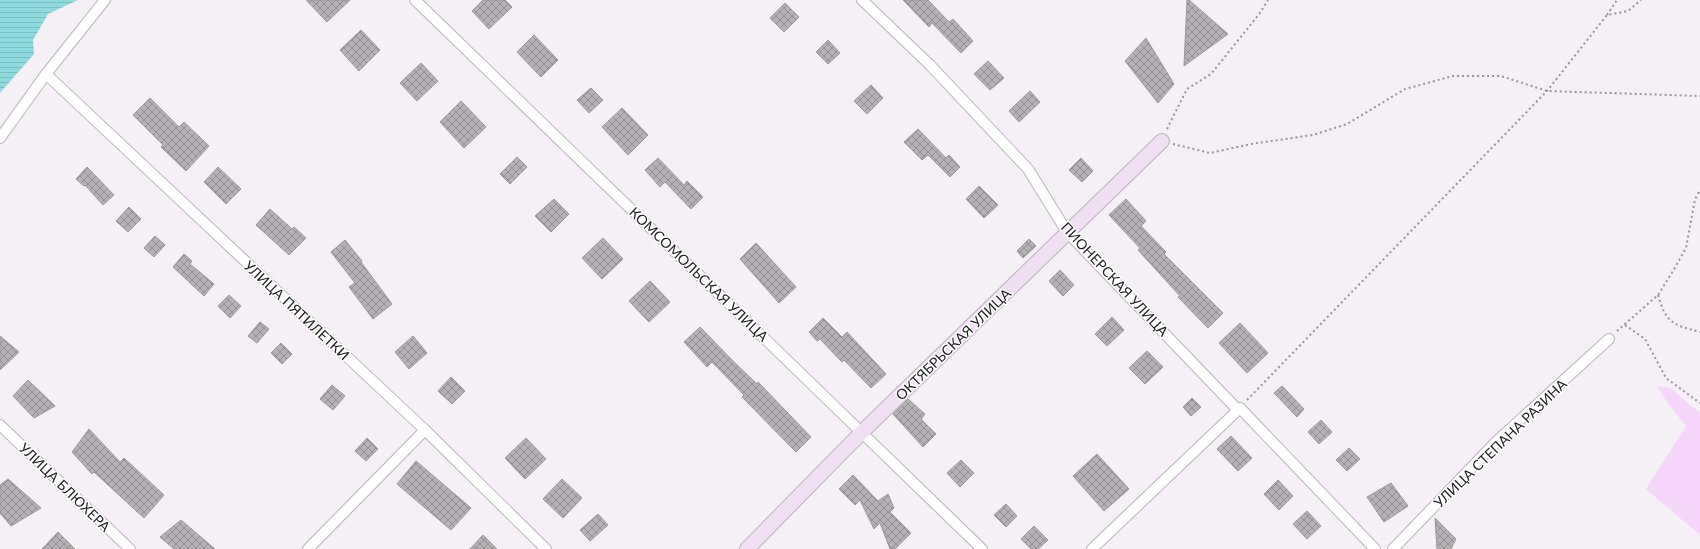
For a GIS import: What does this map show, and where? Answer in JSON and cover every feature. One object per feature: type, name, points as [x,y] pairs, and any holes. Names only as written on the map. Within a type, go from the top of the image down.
[{"type":"street","points":[[0,138],[46,74],[105,0]]},
{"type":"street","name":"КОМСОМОЛЬСКАЯ УЛИЦА","points":[[416,0],[982,549]]},
{"type":"street","name":"ПИОНЕРСКАЯ УЛИЦА","points":[[862,0],[930,64],[1028,169],[1067,232],[1375,549]]},
{"type":"street","name":"УЛИЦА ПЯТИЛЕТКИ","points":[[46,74],[425,430],[546,549]]},
{"type":"street","name":"ОКТЯБРЬСКАЯ УЛИЦА","points":[[747,549],[862,432],[1162,141]]},
{"type":"street","name":"УЛИЦА СТЕПАНА РАЗИНА","points":[[1393,549],[1497,441],[1609,339]]},
{"type":"street","points":[[1092,549],[1239,409]]},
{"type":"street","name":"УЛИЦА БЛЮХЕРА","points":[[0,425],[130,549]]},
{"type":"street","points":[[308,549],[425,430]]},
{"type":"path","points":[[1268,0],[1260,13],[1211,74],[1187,89],[1162,141],[1210,153],[1251,144],[1313,135],[1347,124],[1405,89],[1453,76],[1501,76],[1547,91],[1700,96]]},
{"type":"path","points":[[1239,409],[1547,91],[1607,15],[1617,0]]},
{"type":"path","points":[[1607,15],[1628,11],[1641,0]]},
{"type":"path","points":[[1609,339],[1658,295],[1686,248],[1695,199],[1700,190]]},
{"type":"path","points":[[1658,295],[1663,312],[1678,326],[1700,332]]},
{"type":"path","points":[[1625,325],[1645,339],[1666,378],[1700,403]]},
{"type":"shaded area","points":[[1657,386],[1671,388],[1687,403],[1700,412],[1700,535],[1646,489],[1686,426],[1667,402]]},
{"type":"water","points":[[0,0],[78,0],[48,14],[33,40],[34,54],[0,93]]},
{"type":"building","points":[[306,0],[350,0],[327,22]]},
{"type":"building","points":[[483,0],[505,0],[512,7],[489,29],[472,11]]},
{"type":"building","points":[[903,0],[928,0],[949,22],[953,19],[973,41],[961,53],[932,23],[929,27]]},
{"type":"building","points":[[1187,0],[1189,0],[1228,34],[1184,66]]},
{"type":"building","points":[[785,3],[799,17],[784,32],[770,18]]},
{"type":"building","points":[[361,30],[380,50],[359,71],[340,50]]},
{"type":"building","points":[[534,35],[558,60],[541,77],[517,52]]},
{"type":"building","points":[[1146,38],[1174,84],[1158,103],[1125,61]]},
{"type":"building","points":[[828,40],[840,53],[828,64],[816,52]]},
{"type":"building","points":[[988,61],[1004,78],[990,90],[974,74]]},
{"type":"building","points":[[421,63],[438,81],[417,101],[400,83]]},
{"type":"building","points":[[871,85],[883,98],[867,114],[854,101]]},
{"type":"building","points":[[591,88],[603,100],[589,113],[577,100]]},
{"type":"building","points":[[1030,91],[1040,102],[1019,122],[1009,111]]},
{"type":"building","points":[[150,98],[179,127],[184,122],[209,146],[186,171],[161,147],[163,145],[133,115]]},
{"type":"building","points":[[461,101],[486,127],[464,148],[440,122]]},
{"type":"building","points":[[622,108],[648,135],[628,155],[602,127]]},
{"type":"building","points":[[918,129],[946,158],[949,155],[960,167],[950,177],[928,155],[922,160],[904,142]]},
{"type":"building","points":[[517,157],[527,167],[510,184],[500,174]]},
{"type":"building","points":[[658,158],[684,185],[687,181],[703,197],[691,209],[665,182],[660,187],[645,170]]},
{"type":"building","points":[[1081,158],[1093,171],[1082,182],[1069,170]]},
{"type":"building","points":[[87,167],[114,195],[103,205],[85,185],[84,186],[76,179]]},
{"type":"building","points":[[218,167],[241,189],[226,204],[204,182]]},
{"type":"building","points":[[979,186],[998,205],[984,218],[966,199]]},
{"type":"building","points":[[554,199],[569,214],[551,232],[535,216]]},
{"type":"building","points":[[1126,199],[1146,221],[1141,226],[1166,252],[1164,254],[1223,313],[1208,328],[1178,297],[1180,296],[1138,250],[1140,248],[1109,215]]},
{"type":"building","points":[[129,207],[141,219],[128,232],[116,221]]},
{"type":"building","points":[[270,209],[292,229],[294,227],[306,238],[289,255],[256,225]]},
{"type":"building","points":[[155,236],[165,245],[154,257],[144,248]]},
{"type":"building","points":[[603,238],[623,259],[602,279],[582,258]]},
{"type":"building","points":[[1029,239],[1036,246],[1023,258],[1017,251]]},
{"type":"building","points":[[345,240],[362,261],[361,262],[392,304],[373,319],[349,287],[355,283],[331,252]]},
{"type":"building","points":[[756,243],[796,287],[779,303],[740,259]]},
{"type":"building","points":[[184,254],[192,261],[190,264],[214,284],[204,296],[173,267]]},
{"type":"building","points":[[1060,270],[1074,285],[1063,296],[1049,281]]},
{"type":"building","points":[[650,281],[670,302],[649,322],[629,301]]},
{"type":"building","points":[[229,295],[241,306],[230,318],[218,306]]},
{"type":"building","points":[[1112,317],[1124,330],[1107,346],[1095,334]]},
{"type":"building","points":[[823,318],[842,337],[847,332],[886,374],[871,388],[844,360],[842,362],[820,339],[817,341],[809,332]]},
{"type":"building","points":[[260,322],[269,329],[257,343],[248,336]]},
{"type":"building","points":[[1240,323],[1268,353],[1247,373],[1219,343]]},
{"type":"building","points":[[700,327],[757,384],[758,382],[811,437],[796,452],[742,397],[744,395],[712,362],[707,367],[684,342]]},
{"type":"building","points":[[0,336],[19,352],[0,370]]},
{"type":"building","points":[[413,336],[427,353],[409,369],[395,352]]},
{"type":"building","points":[[281,343],[292,354],[282,364],[271,353]]},
{"type":"building","points":[[1147,351],[1163,367],[1145,384],[1129,368]]},
{"type":"building","points":[[451,377],[465,391],[452,404],[438,391]]},
{"type":"building","points":[[28,380],[55,406],[34,418],[13,396]]},
{"type":"building","points":[[332,385],[345,396],[333,410],[320,399]]},
{"type":"building","points":[[1282,386],[1304,409],[1297,417],[1274,393]]},
{"type":"building","points":[[1192,398],[1201,407],[1191,416],[1183,407]]},
{"type":"building","points":[[908,399],[925,414],[921,419],[936,434],[923,447],[893,414]]},
{"type":"building","points":[[1321,420],[1332,432],[1319,444],[1308,432]]},
{"type":"building","points":[[89,429],[120,462],[124,458],[164,495],[144,518],[94,472],[92,474],[72,452]]},
{"type":"building","points":[[1231,436],[1252,458],[1238,471],[1217,449]]},
{"type":"building","points":[[367,438],[378,449],[366,461],[355,451]]},
{"type":"building","points":[[526,438],[546,459],[525,479],[505,458]]},
{"type":"building","points":[[1349,448],[1360,459],[1347,471],[1336,460]]},
{"type":"building","points":[[1097,454],[1129,489],[1104,511],[1073,476]]},
{"type":"building","points":[[961,460],[974,473],[960,487],[947,473]]},
{"type":"building","points":[[416,461],[471,508],[451,530],[397,484]]},
{"type":"building","points":[[853,475],[878,501],[888,494],[894,508],[890,512],[911,533],[895,549],[890,549],[880,523],[874,529],[860,500],[855,505],[839,489]]},
{"type":"building","points":[[8,479],[41,508],[11,526],[0,513],[0,485]]},
{"type":"building","points":[[562,479],[582,498],[563,518],[543,499]]},
{"type":"building","points":[[1278,480],[1293,496],[1279,510],[1264,494]]},
{"type":"building","points":[[1391,483],[1408,506],[1384,522],[1367,497]]},
{"type":"building","points":[[1006,504],[1017,516],[1006,527],[994,515]]},
{"type":"building","points":[[1307,511],[1321,526],[1307,539],[1293,524]]},
{"type":"building","points":[[598,514],[608,525],[590,541],[580,530]]},
{"type":"building","points":[[1435,518],[1456,539],[1451,549],[1437,549]]},
{"type":"building","points":[[181,520],[215,549],[174,549],[160,537]]},
{"type":"building","points":[[1034,526],[1048,540],[1038,549],[1031,549],[1021,539]]},
{"type":"building","points":[[58,532],[75,549],[42,549]]},
{"type":"building","points":[[483,535],[497,549],[470,549]]}]
